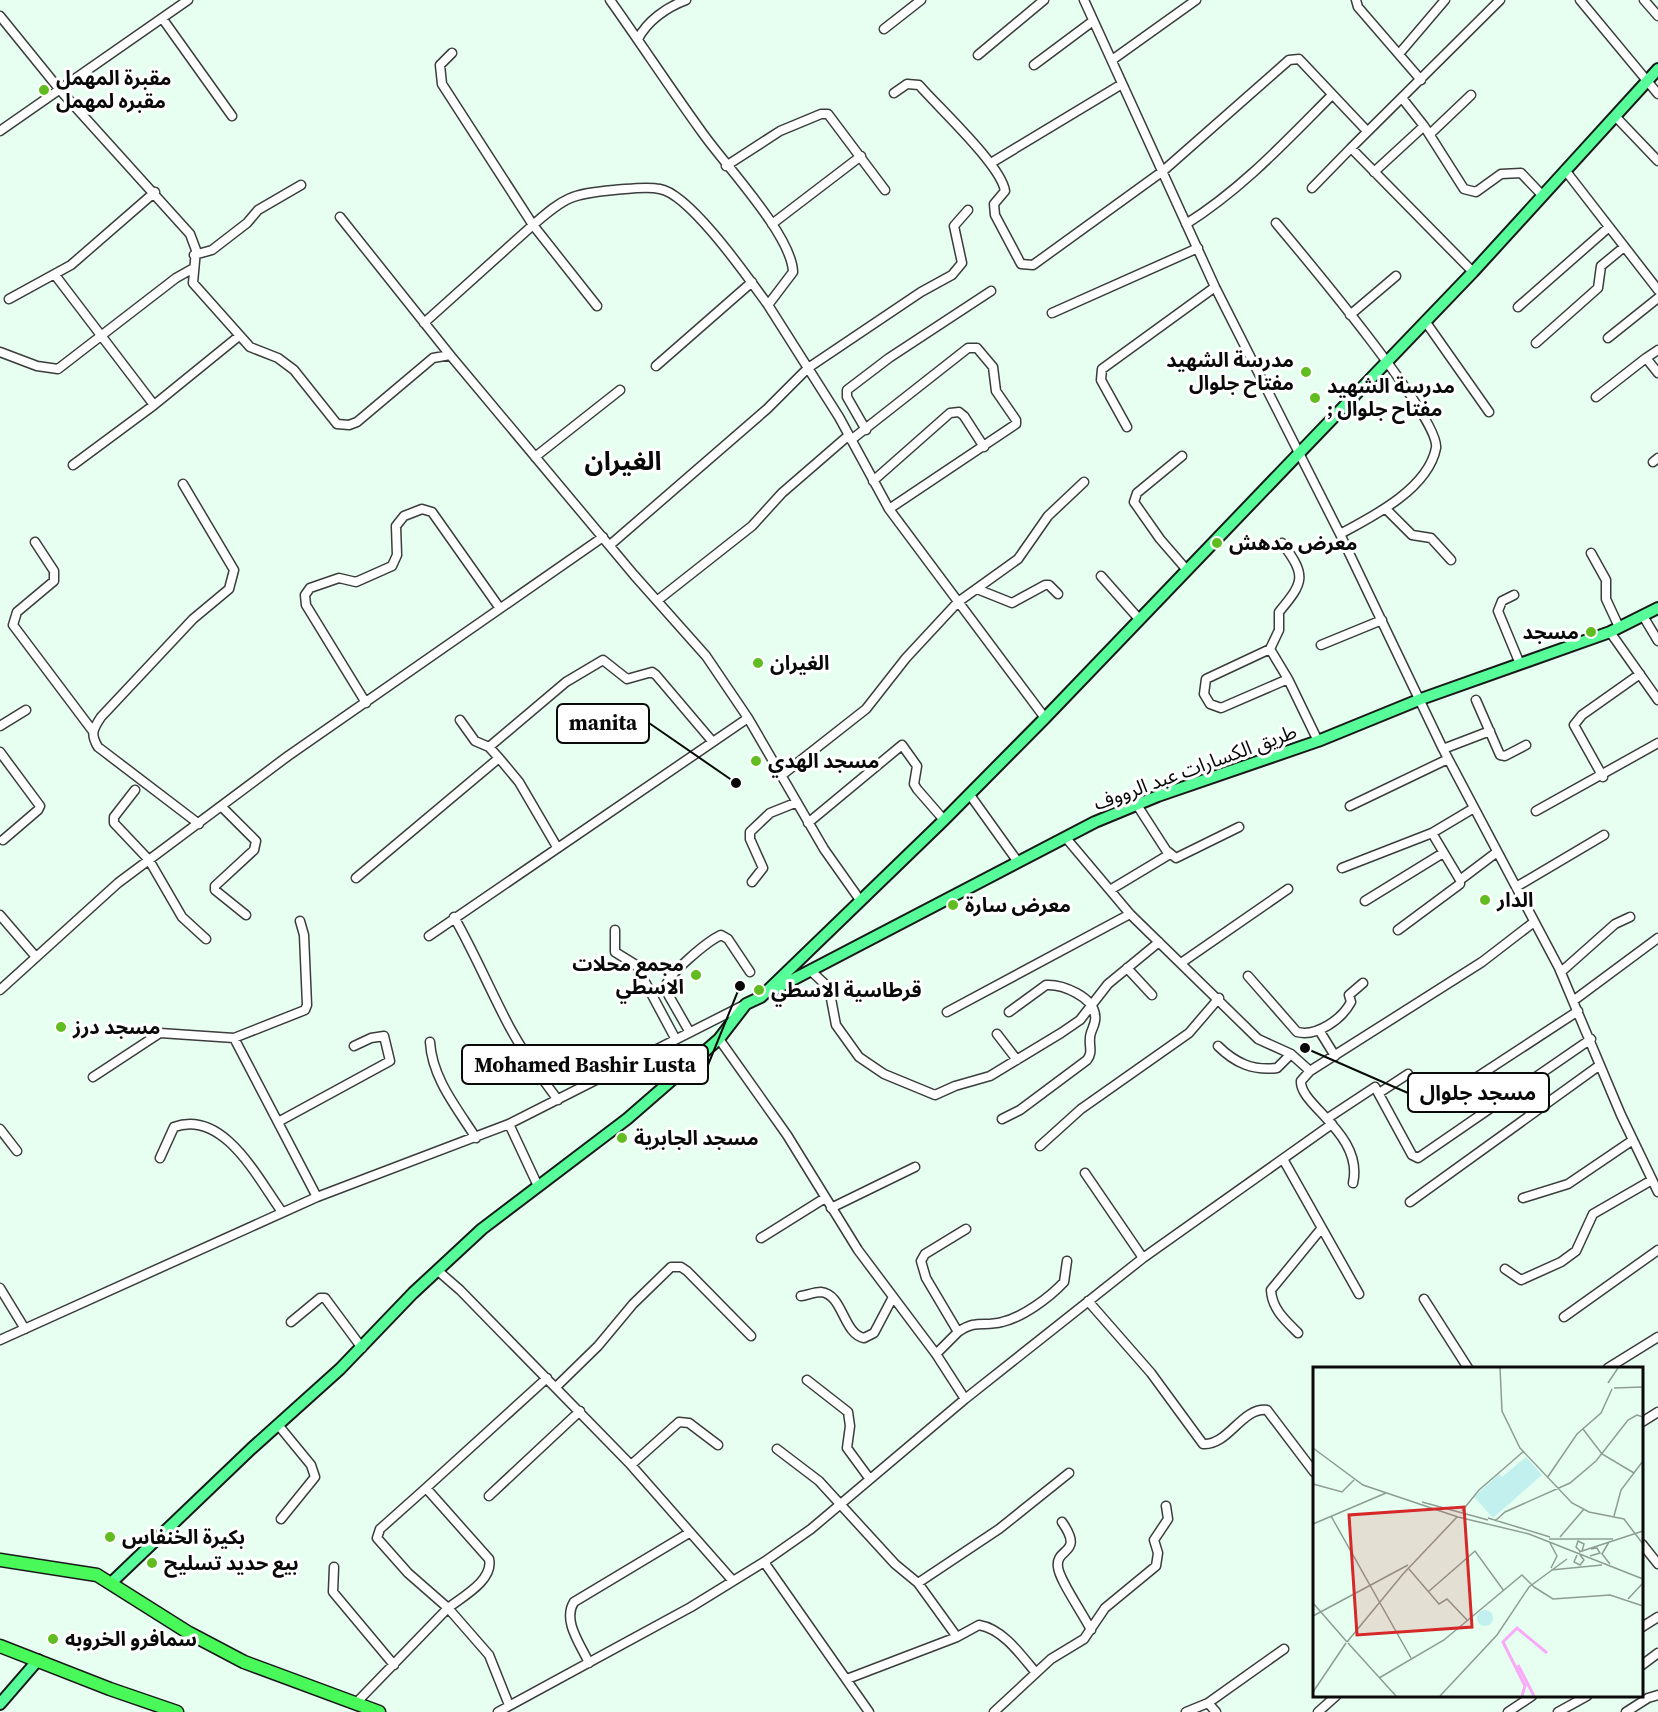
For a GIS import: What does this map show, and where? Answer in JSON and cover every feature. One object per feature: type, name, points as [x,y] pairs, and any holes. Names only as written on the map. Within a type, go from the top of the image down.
[{"type":"highway","points":[[0,1560],[89,1572],[112,1582],[189,1632],[244,1662],[379,1712]]},
{"type":"highway","points":[[0,1646],[110,1689],[177,1712]]},
{"type":"main road","points":[[761,997],[945,820],[1045,718],[1473,272],[1658,69]]},
{"type":"main road","name":"طريق الكسارات عبد الرووف","points":[[746,1004],[1018,862],[1137,805],[1318,741],[1421,699],[1614,630],[1658,608]]},
{"type":"main road","points":[[112,1582],[200,1497],[362,1348],[436,1270],[482,1229],[627,1119],[719,1040],[746,1004]]},
{"type":"main road","points":[[2,1700],[38,1660]]},
{"type":"street","points":[[0,131],[188,0]]},
{"type":"street","points":[[610,0],[726,166],[772,224],[787,250],[793,272],[768,304]]},
{"type":"street","points":[[638,39],[654,19],[686,0]]},
{"type":"street","points":[[884,29],[921,0]]},
{"type":"street","points":[[978,55],[1044,0]]},
{"type":"street","points":[[1084,0],[1186,225],[1297,454],[1340,534],[1448,759],[1561,972],[1633,1140],[1658,1192]]},
{"type":"street","points":[[1112,60],[1196,0]]},
{"type":"street","points":[[1356,0],[1358,7],[1421,80]]},
{"type":"street","points":[[1399,54],[1445,0]]},
{"type":"street","points":[[1312,188],[1500,0]]},
{"type":"street","points":[[1580,0],[1658,94]]},
{"type":"street","points":[[1644,0],[1658,16]]},
{"type":"street","points":[[0,16],[60,90],[155,192],[190,234],[195,244],[193,283],[255,351],[278,358],[294,370],[333,420],[340,425],[349,425],[365,416],[433,358],[450,355]]},
{"type":"street","points":[[162,18],[232,116]]},
{"type":"street","points":[[1034,65],[1093,21]]},
{"type":"street","points":[[452,53],[440,65],[442,84],[533,225],[597,306]]},
{"type":"street","points":[[894,93],[908,84],[919,85],[991,163],[1004,184],[1005,191],[994,204],[995,215],[1024,266],[1033,265],[1163,171],[1289,60],[1299,59],[1367,131]]},
{"type":"street","points":[[991,163],[1122,84]]},
{"type":"street","points":[[1186,225],[1219,204],[1241,185],[1332,94]]},
{"type":"street","points":[[1374,172],[1471,95]]},
{"type":"street","points":[[1402,98],[1427,130],[1456,178],[1468,192],[1476,192],[1501,174],[1508,172],[1521,173],[1542,195]]},
{"type":"street","points":[[726,166],[780,131],[822,114],[828,114],[885,190]]},
{"type":"street","points":[[1615,116],[1658,161]]},
{"type":"street","points":[[1351,148],[1473,272]]},
{"type":"street","points":[[772,224],[861,156]]},
{"type":"street","points":[[1565,170],[1658,290]]},
{"type":"street","points":[[194,255],[212,250],[247,223],[258,210],[301,185]]},
{"type":"street","points":[[424,323],[533,225],[570,196],[627,189],[661,189],[681,200],[702,221],[768,304],[850,437],[889,509],[1045,718]]},
{"type":"street","points":[[9,299],[55,275],[155,192]]},
{"type":"street","points":[[610,545],[767,410],[808,368],[921,292],[952,275],[962,263],[954,226],[968,210]]},
{"type":"street","points":[[339,217],[535,457],[706,656],[748,718],[782,775],[795,803],[860,900]]},
{"type":"street","points":[[1276,223],[1386,361],[1434,433],[1436,447],[1420,477],[1404,496],[1386,509],[1340,534]]},
{"type":"street","points":[[1518,308],[1609,227]]},
{"type":"street","points":[[1536,343],[1598,288],[1601,267],[1624,247]]},
{"type":"street","points":[[1052,314],[1198,248]]},
{"type":"street","points":[[0,352],[37,366],[58,369],[192,269]]},
{"type":"street","points":[[55,275],[104,336],[154,405]]},
{"type":"street","points":[[1350,315],[1396,276]]},
{"type":"street","points":[[656,366],[752,282]]},
{"type":"street","points":[[1127,427],[1101,380],[1102,369],[1215,286]]},
{"type":"street","points":[[866,430],[847,397],[849,388],[991,291]]},
{"type":"street","points":[[1608,338],[1658,298]]},
{"type":"street","points":[[1425,321],[1489,412]]},
{"type":"street","points":[[73,465],[154,405],[239,336]]},
{"type":"street","points":[[658,600],[752,526],[782,493],[850,437],[866,430],[964,350],[975,347],[993,367],[996,390],[1016,420],[1013,427],[889,509]]},
{"type":"street","points":[[1596,397],[1658,350]]},
{"type":"street","points":[[1646,358],[1658,373]]},
{"type":"street","points":[[535,457],[620,390]]},
{"type":"street","points":[[873,481],[950,413],[959,412],[964,416],[984,447]]},
{"type":"street","points":[[1182,456],[1137,493],[1134,502],[1148,524],[1186,569]]},
{"type":"street","points":[[782,775],[866,709],[906,658],[958,602],[993,580],[1018,559],[1048,516],[1084,482]]},
{"type":"street","points":[[183,484],[234,570],[232,586],[175,638],[101,717],[92,730],[92,738],[98,747],[199,824]]},
{"type":"street","points":[[366,703],[306,605],[305,595],[310,588],[339,578],[356,582],[392,566],[397,555],[396,526],[404,516],[422,509],[432,512],[499,607]]},
{"type":"street","points":[[1386,509],[1412,535],[1431,538],[1451,560]]},
{"type":"street","points":[[2,986],[85,911],[288,756],[499,607],[603,537]]},
{"type":"street","points":[[35,542],[54,571],[54,581],[17,612],[14,625],[92,730]]},
{"type":"street","points":[[1282,543],[1300,575],[1298,590],[1279,612],[1279,630],[1270,649],[1206,679],[1204,694],[1210,704],[1221,708],[1288,679]]},
{"type":"street","points":[[1590,554],[1606,580],[1606,599],[1614,630],[1658,700]]},
{"type":"street","points":[[1101,576],[1139,619]]},
{"type":"street","points":[[976,589],[1012,603],[1045,585],[1049,585],[1058,594]]},
{"type":"street","points":[[1514,595],[1502,601],[1498,611],[1520,664]]},
{"type":"street","points":[[1643,616],[1658,641]]},
{"type":"street","points":[[1321,645],[1382,620]]},
{"type":"street","points":[[1270,649],[1288,679],[1318,741]]},
{"type":"street","points":[[489,747],[566,682],[603,660],[629,680],[651,672],[656,675],[712,741]]},
{"type":"street","points":[[1603,777],[1574,725],[1582,715],[1640,674]]},
{"type":"street","points":[[1476,700],[1502,756],[1526,745]]},
{"type":"street","points":[[0,726],[26,710]]},
{"type":"street","points":[[429,936],[748,718]]},
{"type":"street","points":[[459,720],[476,741],[489,747],[519,782],[557,847]]},
{"type":"street","points":[[1443,749],[1490,731]]},
{"type":"street","points":[[1536,811],[1603,777],[1658,743]]},
{"type":"street","points":[[808,823],[902,746],[917,766],[914,784],[945,820]]},
{"type":"street","points":[[0,752],[39,806],[38,810],[3,840]]},
{"type":"street","points":[[356,878],[499,758]]},
{"type":"street","points":[[1350,806],[1448,759]]},
{"type":"street","points":[[135,790],[113,821],[149,860],[182,917],[206,939]]},
{"type":"street","points":[[970,795],[1018,862]]},
{"type":"street","points":[[752,882],[763,868],[750,839],[750,832],[770,813],[795,803]]},
{"type":"street","points":[[1137,805],[1170,854],[1176,858],[1239,827]]},
{"type":"street","points":[[222,807],[256,841],[254,850],[215,885],[215,890],[246,915]]},
{"type":"street","points":[[1342,868],[1432,833],[1474,808]]},
{"type":"street","points":[[1432,833],[1460,880]]},
{"type":"street","points":[[1516,887],[1604,835]]},
{"type":"street","points":[[1066,838],[1130,914],[1219,998],[1258,1039],[1291,1053],[1310,1071]]},
{"type":"street","points":[[1398,930],[1453,890],[1460,884],[1460,880],[1497,852]]},
{"type":"street","points":[[1365,901],[1443,853]]},
{"type":"street","points":[[1110,890],[1170,854]]},
{"type":"street","points":[[1181,963],[1288,889]]},
{"type":"street","points":[[947,1012],[1130,914]]},
{"type":"street","points":[[0,915],[36,957]]},
{"type":"street","points":[[454,917],[478,960],[509,1026],[558,1101]]},
{"type":"street","points":[[1561,972],[1615,924],[1630,917]]},
{"type":"street","points":[[93,1077],[160,1033],[234,1038],[305,1010],[307,1005],[304,935],[300,921]]},
{"type":"street","points":[[1353,1183],[1355,1174],[1353,1157],[1330,1121],[1301,1088],[1301,1082],[1310,1071],[1482,962],[1534,922]]},
{"type":"street","points":[[615,930],[615,952],[636,965],[675,1038]]},
{"type":"street","points":[[689,1031],[665,989],[666,982],[675,972],[721,936],[728,939],[750,972]]},
{"type":"street","points":[[1573,1001],[1658,938]]},
{"type":"street","points":[[810,970],[828,988],[836,1025],[859,1057],[884,1074],[931,1095],[938,1095],[955,1086],[990,1076],[1080,1020],[1108,984],[1159,942]]},
{"type":"street","points":[[1127,968],[1152,995]]},
{"type":"street","points":[[1248,976],[1297,1032],[1307,1034],[1319,1030],[1344,1013],[1351,1002],[1349,995],[1351,991],[1363,983]]},
{"type":"street","points":[[1002,1119],[1020,1110],[1087,1060],[1092,1048],[1090,1036],[1095,1021],[1091,1005],[1070,990],[1047,985],[1009,1012]]},
{"type":"street","points":[[1040,1146],[1081,1109],[1189,1033],[1219,998]]},
{"type":"street","points":[[0,1340],[317,1197],[509,1124],[746,1004]]},
{"type":"street","points":[[1474,1079],[1578,1011]]},
{"type":"street","points":[[1319,1030],[1335,1056]]},
{"type":"street","points":[[997,1034],[1017,1060]]},
{"type":"street","points":[[278,1122],[390,1061],[384,1036],[371,1038],[354,1046]]},
{"type":"street","points":[[234,1038],[317,1197]]},
{"type":"street","points":[[498,1712],[589,1663],[764,1562],[840,1504],[965,1399],[1143,1258],[1282,1159],[1376,1087],[1412,1155],[1418,1158],[1591,1039]]},
{"type":"street","points":[[719,1040],[787,1135],[831,1208],[936,1354],[965,1399]]},
{"type":"street","points":[[430,1042],[431,1057],[437,1073],[476,1138]]},
{"type":"street","points":[[1218,1046],[1234,1059],[1258,1069],[1277,1068],[1291,1053]]},
{"type":"street","points":[[1410,1202],[1600,1065]]},
{"type":"street","points":[[1379,1092],[1408,1074]]},
{"type":"street","points":[[160,1158],[174,1127],[198,1123],[211,1128],[224,1137],[245,1161],[282,1212]]},
{"type":"street","points":[[509,1124],[538,1186]]},
{"type":"street","points":[[0,1129],[17,1151]]},
{"type":"street","points":[[1523,1198],[1568,1184],[1633,1140]]},
{"type":"street","points":[[1282,1159],[1359,1294]]},
{"type":"street","points":[[831,1208],[915,1167]]},
{"type":"street","points":[[1084,1173],[1143,1258]]},
{"type":"street","points":[[1505,1269],[1514,1277],[1524,1280],[1561,1262],[1576,1251],[1593,1214],[1652,1180]]},
{"type":"street","points":[[761,1238],[825,1198]]},
{"type":"street","points":[[958,1332],[926,1278],[921,1261],[925,1254],[966,1228]]},
{"type":"street","points":[[1298,1333],[1276,1310],[1271,1300],[1271,1290],[1321,1229]]},
{"type":"street","points":[[1564,1317],[1658,1250]]},
{"type":"street","points":[[936,1354],[958,1332],[970,1324],[1001,1323],[1020,1315],[1064,1282],[1067,1261]]},
{"type":"street","points":[[556,1387],[598,1346],[633,1304],[671,1267],[681,1267],[687,1270],[751,1336]]},
{"type":"street","points":[[436,1270],[580,1411],[733,1581]]},
{"type":"street","points":[[0,1288],[25,1329]]},
{"type":"street","points":[[801,1296],[819,1292],[828,1295],[854,1332],[864,1338],[874,1333],[893,1297]]},
{"type":"street","points":[[291,1322],[320,1298],[325,1298],[362,1348]]},
{"type":"street","points":[[1424,1299],[1467,1367]]},
{"type":"street","points":[[1088,1301],[1151,1373],[1203,1444],[1214,1442],[1254,1412],[1267,1410],[1313,1472]]},
{"type":"street","points":[[1610,1367],[1658,1337]]},
{"type":"street","points":[[509,1705],[489,1655],[448,1608],[408,1573],[377,1538],[380,1529],[547,1378]]},
{"type":"street","points":[[807,1380],[848,1412],[850,1426],[847,1448],[869,1478]]},
{"type":"street","points":[[489,1496],[580,1411]]},
{"type":"street","points":[[1643,1421],[1658,1412]]},
{"type":"street","points":[[631,1465],[679,1422],[689,1423],[718,1445]]},
{"type":"street","points":[[279,1426],[311,1465],[315,1477],[281,1519]]},
{"type":"street","points":[[777,1449],[819,1481],[895,1564],[918,1583],[957,1637]]},
{"type":"street","points":[[918,1583],[999,1529],[1069,1473]]},
{"type":"street","points":[[356,1703],[448,1608],[485,1577],[490,1564],[467,1532],[426,1488]]},
{"type":"street","points":[[994,1712],[1051,1659],[1084,1639],[1105,1608],[1156,1566],[1158,1553],[1154,1540],[1168,1519],[1166,1506]]},
{"type":"street","points":[[1062,1522],[1071,1535],[1071,1545],[1060,1558],[1058,1570],[1091,1630]]},
{"type":"street","points":[[589,1663],[570,1622],[570,1612],[574,1602],[689,1533]]},
{"type":"street","points":[[1643,1546],[1658,1564]]},
{"type":"street","points":[[764,1562],[869,1712]]},
{"type":"street","points":[[334,1567],[333,1592],[394,1665]]},
{"type":"street","points":[[1643,1627],[1658,1617]]},
{"type":"street","points":[[847,1679],[957,1637],[979,1625],[988,1626],[999,1633],[1036,1673]]},
{"type":"street","points":[[1186,1712],[1208,1703],[1284,1649]]},
{"type":"street","points":[[1643,1664],[1658,1653]]},
{"type":"street","points":[[1626,1712],[1648,1698],[1658,1695]]},
{"type":"street","points":[[1318,1712],[1334,1697]]},
{"type":"street","points":[[1508,1712],[1529,1697]]},
{"type":"street","points":[[1558,1712],[1584,1697]]},
{"type":"street","points":[[1208,1703],[1216,1712]]},
{"type":"place","name":"مقبرة المهمل مقبره لمهمل","points":[[44,90]]},
{"type":"place","name":"مدرسة الشهيد مفتاح جلوال","points":[[1306,372]]},
{"type":"place","name":"مدرسة الشهيد ; مفتاح جلوال","points":[[1315,398]]},
{"type":"place","name":"معرض مدهش","points":[[1217,543]]},
{"type":"place","name":"مسجد","points":[[1591,632]]},
{"type":"place","name":"الغيران","points":[[758,663]]},
{"type":"place","name":"مسجد الهدي","points":[[756,761]]},
{"type":"place","name":"manita","points":[[736,783]]},
{"type":"place","name":"الدار","points":[[1485,900]]},
{"type":"place","name":"معرض سارة","points":[[953,905]]},
{"type":"place","name":"مجمع محلات الاسطي","points":[[696,975]]},
{"type":"place","name":"Mohamed Bashir Lusta","points":[[740,986]]},
{"type":"place","name":"قرطاسية الاسطي","points":[[759,990]]},
{"type":"place","name":"مسجد درز","points":[[61,1027]]},
{"type":"place","name":"مسجد جلوال","points":[[1305,1048]]},
{"type":"place","name":"مسجد الجابرية","points":[[622,1138]]},
{"type":"place","name":"بكيرة الخنفاس","points":[[110,1537]]},
{"type":"place","name":"بيع حديد تسليح","points":[[152,1563]]},
{"type":"place","name":"سمافرو الخروبه","points":[[53,1639]]},
{"type":"district","name":"الغيران","points":[[623,461]]}]
